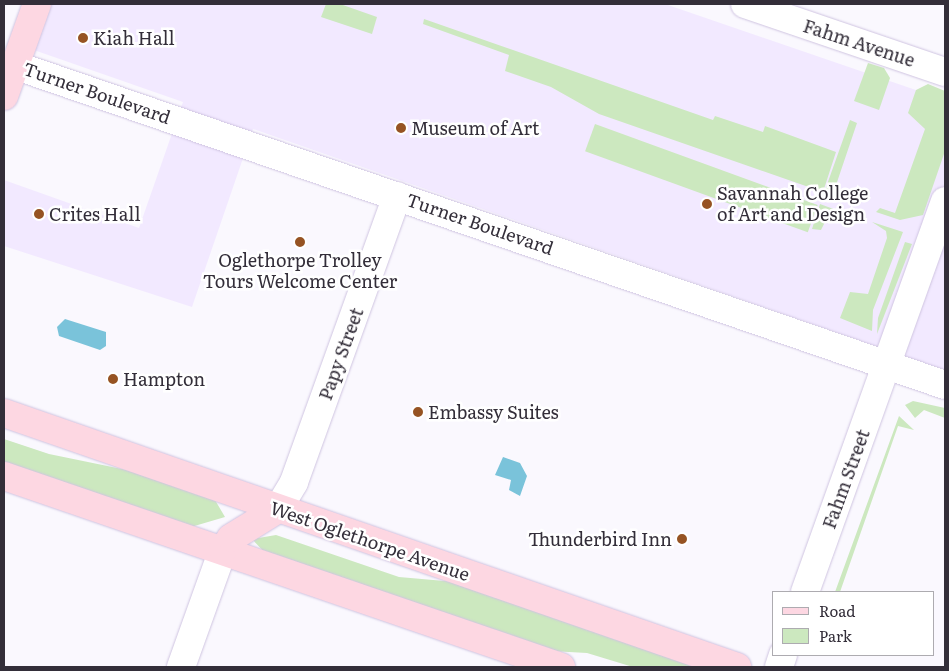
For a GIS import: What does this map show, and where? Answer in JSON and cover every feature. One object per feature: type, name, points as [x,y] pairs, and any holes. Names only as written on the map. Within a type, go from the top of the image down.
[{"type":"main road","points":[[4,96],[37,4]]},
{"type":"main road","name":"West Oglethorpe Avenue","points":[[4,413],[737,667]]},
{"type":"main road","points":[[4,476],[560,667]]},
{"type":"main road","points":[[223,550],[238,533],[278,509]]},
{"type":"street","name":"Fahm Avenue","points":[[745,4],[945,72]]},
{"type":"street","name":"Turner Boulevard","points":[[14,65],[945,385]]},
{"type":"street","name":"Papy Street","points":[[278,509],[294,482],[397,196]]},
{"type":"street","points":[[887,365],[945,201]]},
{"type":"street","name":"Fahm Street","points":[[805,591],[887,365]]},
{"type":"street","points":[[181,667],[223,550]]},
{"type":"shaded area","name":"Savannah College of Art and Design","points":[[47,4],[665,4],[945,100],[945,370],[253,129],[192,307],[4,246],[4,180],[139,228],[183,102],[31,49]]},
{"type":"green space","points":[[326,4],[340,4],[377,17],[372,34],[321,17]]},
{"type":"green space","points":[[424,19],[713,120],[715,116],[763,132],[765,126],[836,152],[823,192],[599,114],[551,87],[505,71],[509,55],[423,24]]},
{"type":"green space","points":[[868,63],[884,68],[890,78],[879,110],[854,101]]},
{"type":"green space","points":[[928,84],[945,91],[945,151],[923,215],[900,220],[876,212],[880,208],[895,213],[925,129],[908,113],[916,90]]},
{"type":"green space","points":[[850,120],[857,123],[834,191],[850,202],[824,193]]},
{"type":"green space","points":[[595,124],[818,205],[808,232],[585,151]]},
{"type":"green space","points":[[820,204],[847,214],[830,212],[821,230],[812,229]]},
{"type":"green space","points":[[872,222],[903,232],[873,310],[872,331],[840,318],[850,292],[868,294],[887,238],[886,231]]},
{"type":"green space","points":[[905,242],[912,244],[877,334],[878,318]]},
{"type":"green space","points":[[913,401],[945,408],[945,418],[924,410],[915,418],[905,405]]},
{"type":"green space","points":[[899,416],[914,430],[898,426],[840,591],[835,591]]},
{"type":"green space","points":[[4,439],[49,454],[156,476],[215,500],[225,517],[191,527],[4,462]]},
{"type":"green space","points":[[276,535],[399,577],[456,582],[699,667],[633,667],[587,653],[551,651],[267,555],[252,539]]},
{"type":"water","points":[[65,319],[106,332],[106,346],[100,350],[59,336],[57,327]]},
{"type":"water","points":[[503,457],[520,463],[527,476],[520,496],[509,490],[511,480],[495,475]]},
{"type":"place","name":"Kiah Hall","points":[[83,38]]},
{"type":"place","name":"Museum of Art","points":[[401,128]]},
{"type":"place","name":"Savannah College of Art and Design","points":[[707,204]]},
{"type":"place","name":"Crites Hall","points":[[39,214]]},
{"type":"place","name":"Oglethorpe Trolley Tours Welcome Center","points":[[300,242]]},
{"type":"place","name":"Hampton","points":[[113,379]]},
{"type":"place","name":"Embassy Suites","points":[[418,412]]},
{"type":"place","name":"Thunderbird Inn","points":[[682,539]]}]
